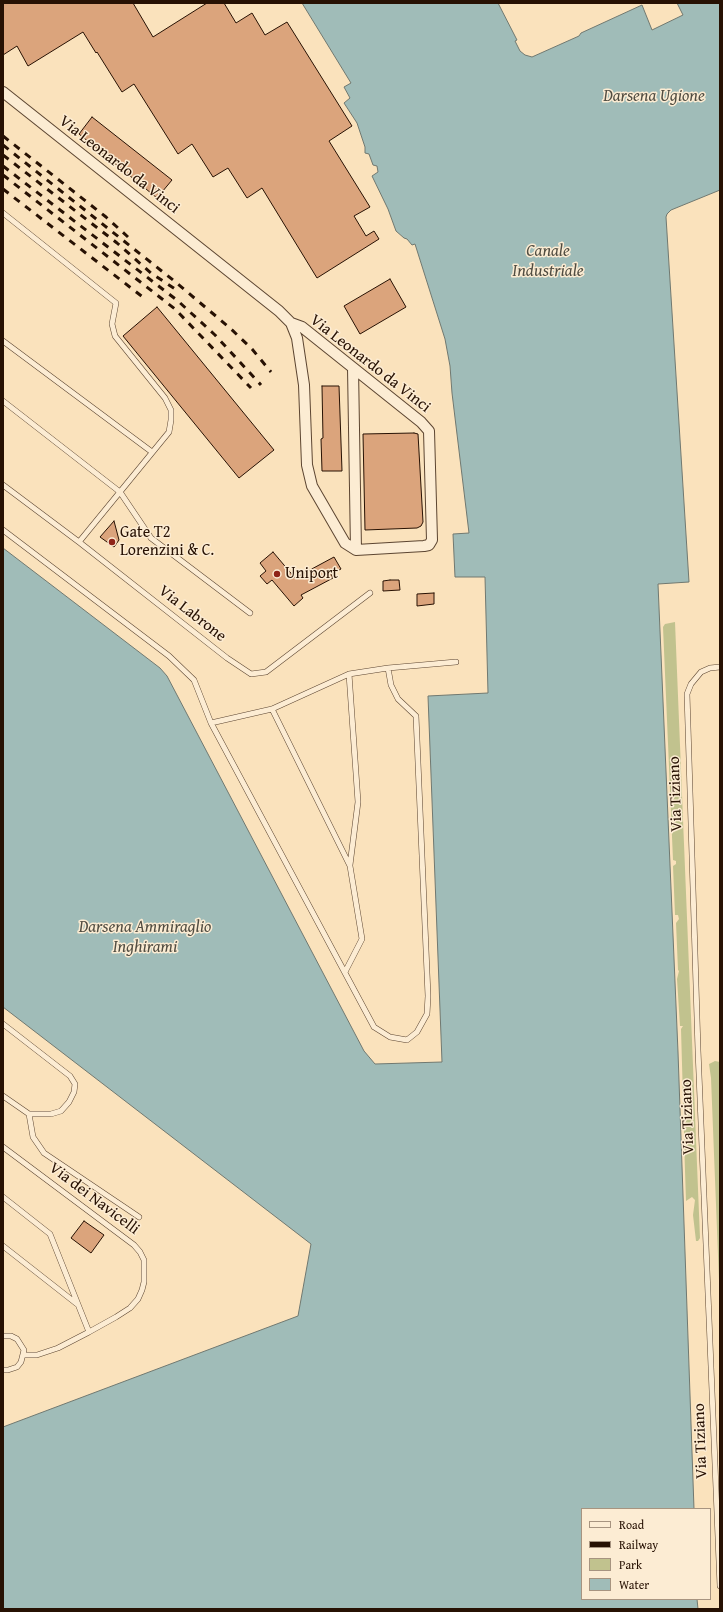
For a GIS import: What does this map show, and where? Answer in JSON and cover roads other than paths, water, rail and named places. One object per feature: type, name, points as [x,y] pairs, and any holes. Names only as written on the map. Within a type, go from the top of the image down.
[{"type":"street","name":"Via Leonardo da Vinci","points":[[3,92],[291,322],[302,327],[421,422],[429,431],[432,540],[429,545],[356,550],[345,543],[312,486],[307,465],[304,385],[297,338],[291,322]]},
{"type":"street","points":[[353,368],[356,550]]},
{"type":"lane","points":[[3,213],[116,303],[112,324],[115,336],[165,398],[171,410],[169,432],[79,542]]},
{"type":"lane","points":[[3,341],[152,452]]},
{"type":"lane","points":[[3,401],[120,492],[151,538],[250,613]]},
{"type":"lane","name":"Via Labrone","points":[[3,485],[79,542],[227,658],[251,674],[266,672],[370,593]]},
{"type":"lane","points":[[3,530],[169,656],[194,680],[211,723],[374,1027],[390,1036],[407,1040],[417,1032],[427,1014],[428,996],[416,716],[398,699],[391,685],[388,668]]},
{"type":"lane","points":[[211,723],[272,709],[349,674],[388,668],[456,662]]},
{"type":"lane","name":"Via Tiziano","points":[[720,666],[701,672],[691,684],[687,694],[695,979],[720,1586]]},
{"type":"lane","points":[[345,972],[362,939],[350,866],[358,802],[349,674]]},
{"type":"lane","points":[[272,709],[350,866]]},
{"type":"lane","points":[[3,1024],[70,1076],[75,1084],[74,1092],[69,1102],[61,1110],[51,1114],[29,1114],[3,1096]]},
{"type":"lane","points":[[29,1114],[33,1137],[44,1153],[139,1217]]},
{"type":"lane","name":"Via dei Navicelli","points":[[3,1147],[134,1245],[144,1260],[144,1282],[138,1298],[130,1308],[89,1332],[44,1352],[37,1355],[24,1355]]},
{"type":"lane","points":[[3,1197],[50,1234],[89,1332]]},
{"type":"lane","points":[[3,1246],[78,1305]]},
{"type":"lane","points":[[3,1336],[10,1336],[17,1339],[22,1346],[24,1355],[17,1367],[3,1370]]},
{"type":"water","points":[[302,3],[498,3],[517,40],[515,41],[520,51],[525,55],[532,57],[642,5],[652,30],[683,15],[677,3],[720,3],[720,190],[671,210],[666,217],[689,582],[658,584],[678,1052],[694,1508],[581,1508],[581,1600],[697,1600],[698,1609],[3,1609],[3,1427],[298,1316],[311,1244],[3,1007],[3,548],[160,668],[167,676],[364,1051],[375,1064],[442,1062],[428,696],[488,693],[485,577],[455,577],[453,534],[469,533],[450,366],[445,339],[415,244],[412,245],[407,239],[396,231],[388,209],[372,176],[378,172],[377,166],[373,165],[369,154],[365,153],[365,147],[357,123],[344,103],[350,98],[344,87],[351,83]]},
{"type":"railway","points":[[3,136],[106,217],[128,237]]},
{"type":"railway","points":[[3,145],[173,280],[230,328],[252,349],[271,372]]},
{"type":"railway","points":[[3,155],[117,243],[151,273],[178,291]]},
{"type":"railway","points":[[3,166],[178,301],[215,335],[261,385]]},
{"type":"railway","points":[[3,175],[175,309],[251,388]]},
{"type":"railway","points":[[3,189],[144,298]]},
{"type":"place","name":"Gate T2 Lorenzini & C.","points":[[112,542]]},
{"type":"place","name":"Uniport","points":[[277,574]]},
{"type":"water label","name":"Darsena Ugione","points":[[654,97]]},
{"type":"water label","name":"Canale Industriale","points":[[548,262]]},
{"type":"water label","name":"Darsena Ammiraglio Inghirami","points":[[145,938]]}]
